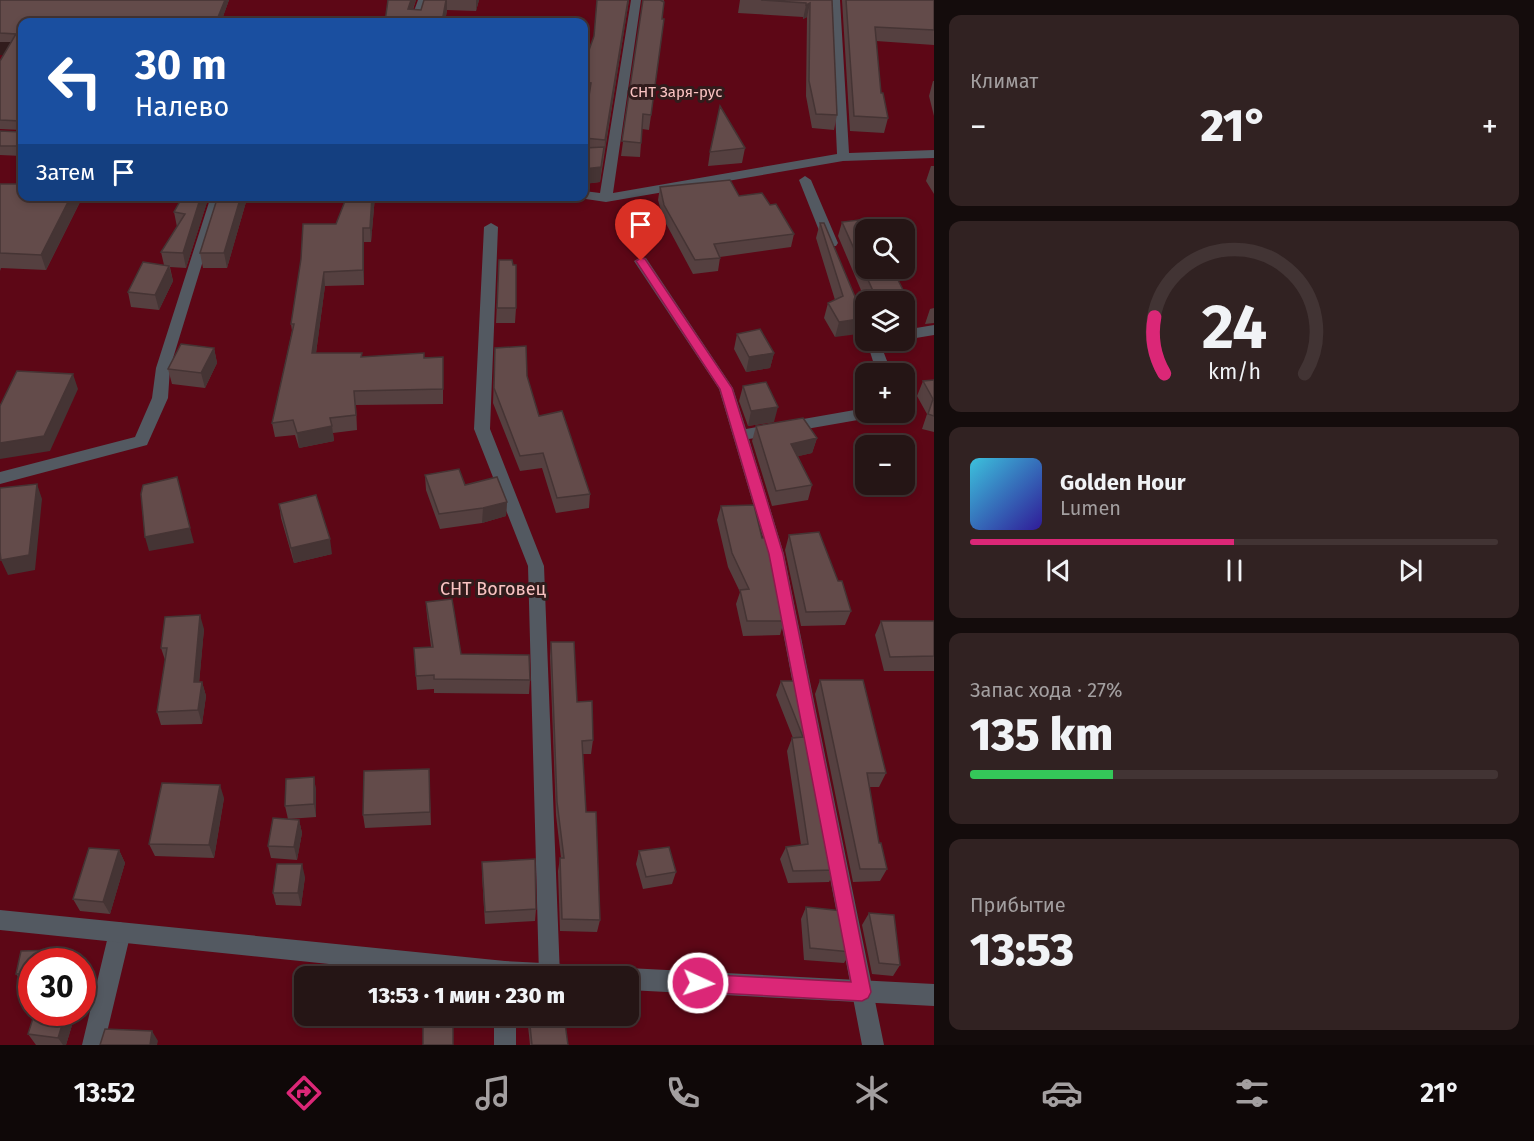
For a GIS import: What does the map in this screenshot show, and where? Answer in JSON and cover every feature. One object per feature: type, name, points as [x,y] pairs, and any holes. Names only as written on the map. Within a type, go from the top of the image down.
[{"type":"street","points":[[416,18],[423,0]]},
{"type":"street","points":[[606,198],[636,0]]},
{"type":"street","points":[[835,0],[843,157]]},
{"type":"street","points":[[588,196],[606,198],[843,157],[934,154]]},
{"type":"street","points":[[805,180],[835,252]]},
{"type":"street","points":[[0,478],[141,441],[160,398],[163,368],[215,201]]},
{"type":"street","points":[[491,227],[482,429],[536,566],[550,966]]},
{"type":"street","points":[[641,261],[726,388],[776,554],[873,1045]]},
{"type":"street","points":[[915,333],[934,330]]},
{"type":"street","points":[[740,435],[855,415]]},
{"type":"street","points":[[0,920],[432,966]]},
{"type":"street","points":[[93,1045],[120,932]]},
{"type":"street","points":[[639,980],[934,995]]},
{"type":"street","points":[[505,1026],[506,1045]]},
{"type":"green space","name":"СНТ Воговец","points":[[188,0],[934,0],[934,1045],[0,1045],[0,55],[18,56],[18,201],[588,201],[588,18],[175,18]]},
{"type":"building","points":[[0,0],[225,0],[218,18],[18,18],[18,121],[0,120],[0,61],[16,34],[0,33]]},
{"type":"building","points":[[388,0],[411,0],[408,9],[421,10],[424,0],[446,0],[443,18],[386,18]]},
{"type":"building","points":[[597,0],[628,0],[605,140],[588,138],[588,103],[591,83],[588,83],[588,53],[594,36]]},
{"type":"building","points":[[643,0],[664,2],[662,19],[664,19],[651,115],[643,114],[641,143],[622,141]]},
{"type":"building","points":[[761,0],[832,0],[837,115],[816,114],[809,81],[810,3],[806,5],[806,3]]},
{"type":"building","points":[[846,0],[934,0],[934,30],[875,27],[881,93],[883,93],[888,118],[854,116]]},
{"type":"building","points":[[720,106],[745,148],[710,152]]},
{"type":"building","points":[[0,131],[18,132],[18,146],[0,146]]},
{"type":"building","points":[[604,147],[601,167],[588,169],[588,148]]},
{"type":"building","points":[[730,180],[739,196],[762,193],[770,205],[776,204],[794,234],[714,244],[720,258],[695,260],[664,205],[660,187]]},
{"type":"building","points":[[0,184],[18,184],[18,201],[68,201],[41,255],[0,253]]},
{"type":"building","points":[[180,201],[199,201],[183,253],[161,252],[185,214],[174,212]]},
{"type":"building","points":[[216,201],[240,201],[224,253],[200,253]]},
{"type":"building","points":[[345,201],[372,201],[370,228],[363,228],[363,270],[324,272],[312,353],[362,353],[361,357],[424,353],[424,358],[443,357],[443,389],[354,391],[356,415],[330,418],[332,426],[297,433],[293,420],[272,423],[294,324],[291,324],[301,259],[303,224],[336,224]]},
{"type":"building","points":[[855,220],[855,251],[842,222]]},
{"type":"building","points":[[820,223],[824,223],[855,297],[855,320],[839,322],[828,303],[843,296]]},
{"type":"building","points":[[499,260],[512,260],[513,265],[516,265],[516,308],[497,308]]},
{"type":"building","points":[[143,262],[169,266],[155,295],[128,292]]},
{"type":"building","points":[[868,279],[898,279],[904,291],[873,291]]},
{"type":"building","points":[[760,329],[774,353],[749,357],[737,334]]},
{"type":"building","points":[[181,344],[214,348],[201,373],[168,369]]},
{"type":"building","points":[[526,346],[527,376],[539,416],[562,411],[590,494],[557,498],[543,453],[520,456],[494,388],[495,348]]},
{"type":"building","points":[[17,371],[73,374],[44,436],[0,443],[0,406]]},
{"type":"building","points":[[934,380],[934,416],[928,414],[933,399],[923,381]]},
{"type":"building","points":[[766,382],[778,407],[751,411],[743,386]]},
{"type":"building","points":[[803,418],[817,438],[791,444],[812,485],[776,491],[756,426]]},
{"type":"building","points":[[459,469],[465,485],[497,477],[507,502],[439,514],[425,475]]},
{"type":"building","points":[[177,477],[190,528],[145,537],[141,494],[143,485]]},
{"type":"building","points":[[37,484],[29,555],[1,560],[0,488]]},
{"type":"building","points":[[316,495],[330,539],[291,548],[279,504]]},
{"type":"building","points":[[754,505],[762,538],[769,537],[770,540],[784,621],[747,621],[740,590],[749,589],[732,553],[721,506]]},
{"type":"building","points":[[819,532],[838,581],[842,581],[851,611],[806,612],[789,535]]},
{"type":"building","points":[[452,599],[461,654],[529,655],[530,680],[434,679],[434,675],[416,676],[414,648],[433,647],[426,602]]},
{"type":"building","points":[[200,615],[194,682],[202,682],[198,710],[157,712],[167,648],[161,648],[165,617]]},
{"type":"building","points":[[881,621],[934,621],[934,656],[890,657]]},
{"type":"building","points":[[551,642],[574,642],[577,702],[592,701],[593,740],[582,741],[586,812],[596,812],[600,920],[562,919],[560,858],[564,858],[557,802]]},
{"type":"building","points":[[820,680],[863,680],[886,773],[867,773],[879,843],[881,843],[887,869],[860,869]]},
{"type":"building","points":[[781,681],[798,681],[835,870],[793,871],[786,847],[808,844],[792,738],[803,737]]},
{"type":"building","points":[[429,769],[430,812],[363,815],[364,771]]},
{"type":"building","points":[[314,777],[314,804],[285,806],[286,779]]},
{"type":"building","points":[[162,783],[220,785],[209,845],[149,844]]},
{"type":"building","points":[[273,818],[299,820],[294,847],[268,846]]},
{"type":"building","points":[[669,847],[676,872],[646,877],[639,851]]},
{"type":"building","points":[[89,848],[119,850],[103,902],[73,899]]},
{"type":"building","points":[[535,859],[536,909],[485,912],[482,862]]},
{"type":"building","points":[[277,864],[302,864],[298,893],[273,893]]},
{"type":"building","points":[[806,907],[843,911],[851,952],[810,948]]},
{"type":"building","points":[[869,913],[894,915],[900,965],[879,963]]},
{"type":"building","points":[[31,1026],[62,1026],[58,1038],[28,1034]]},
{"type":"building","points":[[423,1026],[453,1026],[453,1045],[423,1045]]},
{"type":"building","points":[[530,1026],[565,1026],[568,1045],[532,1045]]},
{"type":"building","points":[[105,1029],[152,1031],[150,1045],[100,1045]]},
{"type":"route","points":[[641,261],[726,388],[776,554],[862,992],[698,983]]},
{"type":"park label","name":"СНТ Заря-рус","points":[[676,92]]}]
